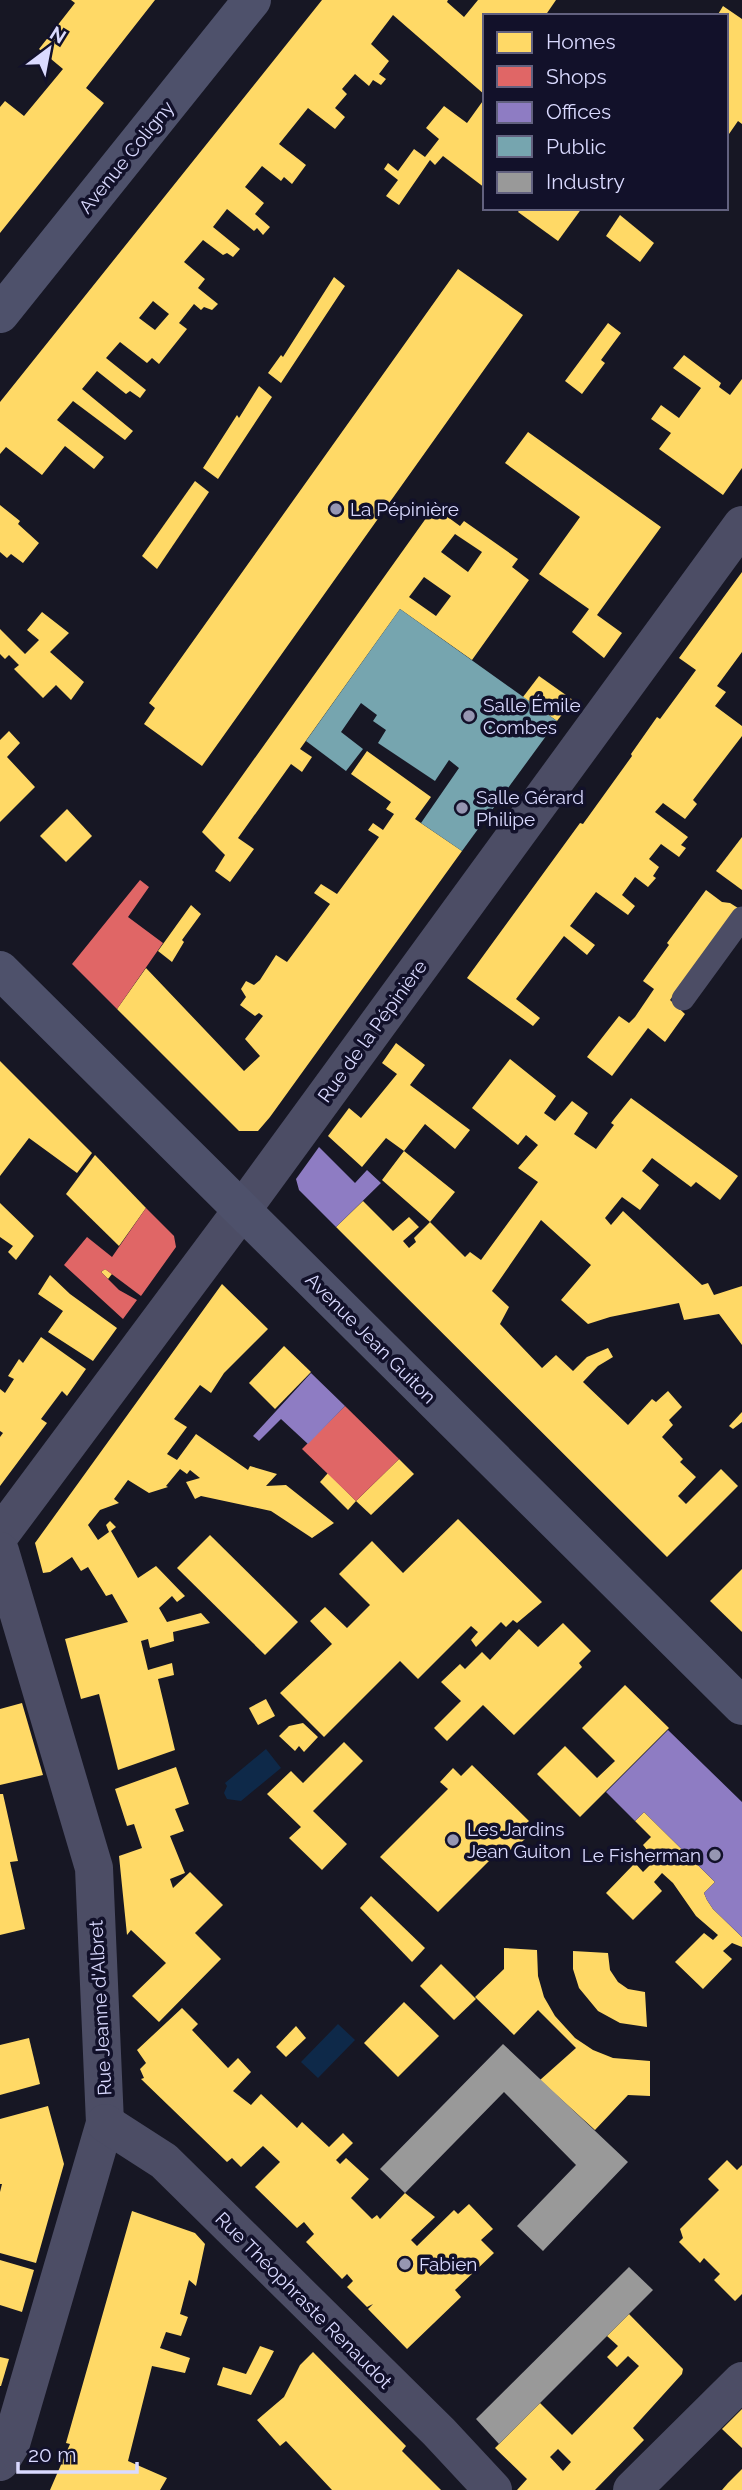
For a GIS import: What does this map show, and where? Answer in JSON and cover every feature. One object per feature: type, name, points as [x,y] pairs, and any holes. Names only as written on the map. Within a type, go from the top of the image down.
[{"type":"main road","name":"Avenue Coligny","points":[[0,313],[252,0]]},
{"type":"main road","name":"Avenue Jean Guiton","points":[[0,970],[742,1706]]},
{"type":"street","name":"Rue de la Pépinière","points":[[0,1535],[242,1210],[741,528]]},
{"type":"street","name":"Rue Jeanne d'Albret","points":[[0,1551],[94,1868],[105,2123],[11,2444],[0,2462]]},
{"type":"street","name":"Rue Théophraste Renaudot","points":[[105,2123],[164,2161],[439,2432],[493,2490]]},
{"type":"street","points":[[632,2490],[742,2381]]},
{"type":"lane","points":[[683,999],[742,918]]},
{"type":"water","points":[[266,1749],[281,1768],[241,1801],[227,1799],[224,1793],[227,1786],[225,1783]]},
{"type":"water","points":[[338,2024],[355,2040],[318,2078],[301,2062]]},
{"type":"building: Homes","points":[[71,0],[155,0],[86,88],[104,103],[0,233],[0,107],[5,101],[24,116],[63,69],[39,49],[75,3]]},
{"type":"building: Homes","points":[[322,0],[448,0],[464,17],[478,0],[556,0],[546,14],[483,14],[483,93],[393,15],[371,44],[389,61],[379,74],[386,79],[381,85],[373,80],[369,86],[355,74],[342,89],[347,94],[335,108],[345,117],[335,129],[308,108],[279,144],[306,165],[292,184],[284,177],[281,181],[262,166],[245,187],[264,203],[255,214],[270,227],[263,235],[257,228],[254,231],[227,209],[213,227],[240,249],[233,257],[227,253],[223,255],[203,240],[184,262],[205,279],[198,288],[218,304],[212,310],[204,307],[201,310],[194,304],[179,323],[187,329],[159,364],[152,358],[147,363],[120,342],[106,358],[146,390],[140,398],[130,391],[126,394],[97,371],[82,389],[133,431],[125,440],[73,401],[57,420],[104,457],[94,469],[65,446],[42,475],[6,447],[0,454],[0,402]],"holes":[[[153,301],[169,314],[155,330],[139,318]]]},
{"type":"building: Homes","points":[[723,6],[742,19],[742,124],[738,121],[729,134],[728,14],[718,14]]},
{"type":"building: Homes","points":[[483,101],[483,186],[443,156],[435,165],[430,160],[399,205],[386,196],[398,180],[384,169],[388,163],[398,171],[414,149],[425,157],[439,139],[426,128],[444,106],[467,123]]},
{"type":"building: Homes","points":[[520,210],[581,210],[558,241],[518,212]]},
{"type":"building: Homes","points":[[620,215],[654,243],[640,262],[606,236]]},
{"type":"building: Homes","name":"La Pépinière","points":[[458,269],[523,315],[202,766],[144,724],[155,708],[149,703]]},
{"type":"building: Homes","points":[[334,277],[345,286],[281,383],[268,373],[281,355],[283,357]]},
{"type":"building: Homes","points":[[608,323],[621,333],[601,360],[605,363],[582,394],[565,381]]},
{"type":"building: Homes","points":[[684,355],[721,383],[719,387],[730,395],[742,379],[742,468],[723,495],[659,449],[671,433],[651,419],[661,405],[679,418],[701,388],[673,368]]},
{"type":"building: Homes","points":[[259,386],[272,397],[218,479],[203,468]]},
{"type":"building: Homes","points":[[528,432],[661,527],[597,615],[622,633],[604,658],[572,632],[589,609],[539,574],[580,517],[505,463]]},
{"type":"building: Homes","points":[[195,481],[209,492],[157,569],[142,556]]},
{"type":"building: Homes","points":[[0,505],[20,521],[18,524],[39,543],[23,563],[11,554],[7,558],[0,552]]},
{"type":"building: Homes","points":[[434,507],[460,526],[464,521],[518,559],[512,567],[529,580],[472,660],[400,609],[300,749],[312,757],[302,772],[291,764],[238,838],[254,849],[230,882],[215,871],[225,855],[202,832]],"holes":[[[455,534],[482,552],[468,572],[441,552]],[[424,577],[451,596],[436,616],[409,597]]]},
{"type":"building: Homes","points":[[742,572],[742,652],[717,686],[726,692],[715,706],[742,726],[742,736],[693,800],[697,804],[685,819],[663,803],[655,812],[688,837],[681,845],[686,848],[679,857],[661,844],[649,859],[659,867],[653,876],[656,878],[648,887],[635,877],[622,895],[635,906],[628,915],[596,892],[570,926],[595,945],[587,955],[564,936],[516,999],[540,1018],[533,1026],[467,978],[580,823],[583,824],[657,717],[660,719],[696,670],[679,658]]},
{"type":"building: Homes","points":[[42,612],[69,633],[50,652],[84,682],[71,700],[56,685],[43,698],[14,669],[19,665],[9,655],[5,659],[0,654],[0,629],[25,654],[39,640],[27,630]]},
{"type":"building: Homes","points":[[539,676],[573,700],[557,721],[523,697]]},
{"type":"building: Homes","points":[[9,731],[20,743],[7,757],[35,787],[0,822],[0,740]]},
{"type":"building: Homes","points":[[367,751],[431,797],[415,819],[462,851],[270,1117],[258,1131],[239,1131],[117,1009],[146,968],[244,1071],[260,1056],[245,1039],[263,1016],[259,1013],[255,1016],[240,1005],[246,997],[241,989],[246,981],[254,985],[260,980],[276,955],[287,962],[330,904],[314,893],[321,884],[337,894],[379,837],[368,830],[373,823],[383,830],[394,814],[386,809],[391,802],[351,774]]},
{"type":"building: Homes","points":[[67,809],[92,836],[66,862],[40,836]]},
{"type":"building: Homes","points":[[742,837],[742,890],[716,871]]},
{"type":"building: Homes","points":[[706,890],[722,902],[738,908],[670,1000],[685,1014],[665,1042],[648,1028],[612,1076],[587,1057],[619,1016],[629,1023],[635,1017],[654,989],[643,981]]},
{"type":"building: Homes","points":[[191,905],[201,914],[182,940],[184,942],[172,962],[158,951]]},
{"type":"building: Homes","points":[[396,1043],[425,1065],[410,1085],[470,1130],[455,1149],[425,1124],[404,1151],[386,1138],[362,1167],[328,1136],[349,1108],[361,1118],[397,1074],[382,1063]]},
{"type":"building: Homes","points":[[510,1059],[556,1096],[544,1113],[555,1121],[572,1101],[588,1113],[574,1134],[596,1149],[614,1125],[611,1123],[631,1098],[738,1176],[720,1200],[696,1182],[691,1187],[652,1158],[642,1171],[659,1185],[640,1210],[622,1197],[605,1218],[611,1225],[623,1211],[702,1285],[708,1283],[714,1295],[742,1286],[742,1345],[719,1314],[684,1320],[679,1303],[588,1324],[561,1300],[591,1265],[541,1220],[492,1291],[509,1307],[500,1324],[542,1368],[556,1355],[573,1371],[587,1357],[608,1348],[613,1357],[598,1366],[583,1382],[628,1425],[652,1399],[656,1402],[668,1391],[682,1407],[669,1420],[673,1425],[662,1437],[683,1459],[680,1462],[696,1477],[678,1496],[686,1504],[721,1469],[738,1486],[667,1557],[336,1227],[363,1201],[393,1231],[409,1217],[419,1227],[403,1241],[409,1248],[416,1242],[414,1238],[430,1222],[465,1257],[470,1252],[481,1260],[538,1182],[518,1168],[538,1145],[526,1135],[518,1145],[472,1108]]},
{"type":"building: Homes","points":[[0,1061],[92,1153],[77,1173],[29,1138],[0,1176]]},
{"type":"building: Homes","points":[[404,1151],[455,1192],[430,1222],[382,1180]]},
{"type":"building: Homes","points":[[95,1155],[146,1208],[119,1246],[66,1194]]},
{"type":"building: Homes","points":[[0,1203],[34,1236],[16,1260],[8,1252],[13,1246],[0,1237]]},
{"type":"building: Homes","points":[[105,1269],[112,1274],[108,1279],[101,1272]]},
{"type":"building: Homes","points":[[50,1275],[70,1294],[117,1328],[93,1361],[48,1332],[63,1311],[38,1294]]},
{"type":"building: Homes","points":[[222,1284],[268,1329],[224,1373],[211,1393],[200,1385],[174,1419],[187,1427],[167,1454],[177,1460],[196,1434],[248,1470],[250,1466],[277,1474],[266,1486],[286,1485],[334,1523],[312,1538],[271,1511],[201,1496],[195,1499],[186,1482],[200,1478],[190,1470],[187,1474],[180,1469],[166,1486],[168,1487],[149,1493],[128,1480],[114,1499],[119,1503],[100,1510],[88,1525],[98,1540],[109,1532],[106,1525],[110,1521],[116,1527],[111,1531],[138,1578],[156,1566],[185,1596],[177,1602],[172,1596],[159,1608],[167,1622],[201,1613],[210,1623],[173,1632],[174,1641],[150,1648],[148,1639],[141,1641],[148,1670],[172,1663],[174,1675],[158,1679],[175,1750],[118,1770],[99,1694],[81,1699],[65,1639],[128,1622],[112,1594],[106,1596],[88,1567],[81,1571],[72,1557],[50,1572],[43,1573],[35,1543]]},
{"type":"building: Homes","points":[[41,1337],[86,1369],[67,1396],[62,1391],[41,1419],[47,1423],[0,1486],[0,1437],[3,1433],[0,1431],[0,1389],[5,1393],[14,1379],[8,1376],[19,1359],[23,1363]]},
{"type":"building: Homes","points":[[284,1346],[311,1372],[275,1409],[249,1383]]},
{"type":"building: Homes","points":[[742,1412],[742,1422],[733,1429],[729,1426]]},
{"type":"building: Homes","points":[[399,1459],[414,1474],[371,1515],[356,1501]]},
{"type":"building: Homes","points":[[328,1473],[356,1501],[348,1510],[320,1482]]},
{"type":"building: Homes","points":[[458,1519],[542,1602],[517,1623],[513,1620],[506,1627],[501,1622],[476,1647],[471,1640],[478,1632],[471,1626],[418,1679],[400,1661],[324,1737],[280,1693],[332,1644],[310,1621],[325,1607],[347,1628],[370,1605],[339,1574],[372,1541],[403,1573]]},
{"type":"building: Homes","points":[[210,1535],[298,1622],[265,1655],[177,1568]]},
{"type":"building: Homes","points":[[742,1569],[742,1632],[710,1601]]},
{"type":"building: Homes","points":[[563,1623],[591,1651],[579,1663],[582,1667],[514,1735],[483,1705],[447,1741],[434,1728],[461,1701],[441,1682],[460,1664],[465,1669],[482,1652],[490,1660],[519,1629],[538,1647]]},
{"type":"building: Homes","points":[[625,1685],[669,1728],[580,1817],[537,1774],[565,1746],[597,1778],[615,1761],[582,1728]]},
{"type":"building: Homes","points":[[266,1699],[275,1716],[258,1725],[249,1708]]},
{"type":"building: Homes","points":[[22,1703],[43,1775],[0,1785],[0,1709]]},
{"type":"building: Homes","points":[[303,1723],[318,1737],[304,1752],[299,1746],[295,1751],[279,1736],[289,1726]]},
{"type":"building: Homes","points":[[344,1742],[363,1761],[313,1811],[347,1844],[322,1870],[289,1838],[301,1827],[267,1794],[291,1771],[303,1783]]},
{"type":"building: Homes","name":"Les Jardins Jean Guiton","points":[[472,1765],[529,1821],[518,1831],[525,1839],[512,1851],[505,1845],[438,1912],[380,1857],[448,1789],[440,1782],[453,1768],[461,1776]]},
{"type":"building: Homes","points":[[176,1767],[189,1804],[175,1809],[184,1831],[170,1836],[185,1873],[170,1879],[173,1888],[190,1872],[223,1905],[195,1933],[221,1959],[159,2022],[132,1996],[166,1963],[131,1930],[127,1935],[119,1856],[142,1848],[134,1824],[127,1826],[115,1789]]},
{"type":"building: Homes","points":[[0,1794],[3,1794],[18,1861],[10,1862],[25,1929],[0,1935]]},
{"type":"building: Homes","points":[[644,1812],[715,1882],[704,1893],[707,1900],[742,1937],[742,1947],[732,1943],[723,1951],[732,1959],[703,1989],[675,1962],[704,1933],[713,1940],[718,1935],[696,1916],[673,1883],[662,1873],[654,1882],[662,1891],[633,1920],[606,1893],[635,1863],[643,1872],[655,1860],[643,1845],[651,1837],[635,1821]]},
{"type":"building: Homes","points":[[371,1896],[425,1948],[412,1962],[360,1908]]},
{"type":"building: Homes","points":[[504,1948],[537,1950],[538,1976],[544,1997],[555,2016],[575,2038],[593,2050],[613,2058],[650,2061],[650,2096],[628,2095],[595,2130],[540,2080],[576,2048],[538,2010],[514,2035],[475,1997],[504,1969]]},
{"type":"building: Homes","points":[[573,1951],[608,1953],[610,1970],[618,1982],[628,1989],[645,1992],[647,2027],[620,2023],[598,2011],[579,1988],[573,1969]]},
{"type":"building: Homes","points":[[441,1964],[476,1999],[454,2020],[420,1986]]},
{"type":"building: Homes","points":[[404,2002],[439,2036],[398,2077],[364,2043]]},
{"type":"building: Homes","points":[[182,2008],[198,2024],[192,2030],[228,2068],[238,2058],[251,2072],[233,2091],[251,2105],[261,2094],[297,2128],[302,2122],[329,2147],[343,2133],[353,2143],[336,2160],[340,2164],[346,2158],[369,2179],[351,2198],[372,2219],[377,2215],[380,2219],[405,2193],[435,2217],[411,2240],[417,2246],[454,2210],[458,2214],[469,2204],[493,2229],[481,2240],[494,2253],[455,2290],[461,2297],[407,2349],[368,2309],[373,2304],[367,2307],[347,2287],[353,2281],[347,2274],[342,2279],[306,2242],[314,2234],[304,2222],[297,2228],[255,2187],[280,2162],[263,2146],[241,2167],[232,2158],[227,2162],[141,2079],[144,2078],[140,2069],[146,2063],[137,2050]]},
{"type":"building: Homes","points":[[296,2026],[306,2038],[286,2057],[276,2047]]},
{"type":"building: Homes","points":[[29,2038],[40,2084],[0,2095],[0,2045]]},
{"type":"building: Homes","points":[[48,2106],[64,2164],[36,2263],[0,2253],[0,2119]]},
{"type":"building: Homes","points":[[727,2160],[737,2170],[742,2165],[742,2294],[735,2301],[714,2280],[720,2274],[704,2258],[700,2263],[679,2242],[683,2238],[680,2229],[719,2190],[708,2179]]},
{"type":"building: Homes","points":[[132,2211],[195,2233],[205,2244],[196,2286],[189,2280],[180,2314],[188,2317],[181,2336],[166,2332],[160,2348],[190,2358],[185,2373],[152,2366],[128,2461],[167,2478],[160,2490],[50,2490],[70,2444],[66,2443]]},
{"type":"building: Homes","points":[[0,2260],[34,2270],[22,2312],[0,2305]]},
{"type":"building: Homes","points":[[629,2314],[683,2369],[682,2374],[633,2428],[644,2440],[595,2490],[517,2490],[527,2479],[495,2448],[540,2403],[572,2435],[639,2366],[628,2356],[617,2367],[607,2357],[618,2346],[607,2336]],"holes":[[[558,2449],[571,2462],[563,2471],[550,2457]]]},
{"type":"building: Homes","points":[[260,2346],[274,2351],[251,2395],[217,2385],[223,2367],[246,2374]]},
{"type":"building: Homes","points":[[313,2352],[406,2446],[402,2451],[441,2490],[332,2490],[286,2441],[280,2446],[257,2420],[284,2397],[300,2365]]},
{"type":"building: Homes","points":[[0,2357],[9,2359],[1,2386],[0,2386]]},
{"type":"building: Homes","points":[[742,2409],[742,2448],[722,2429]]},
{"type":"building: Homes","points":[[742,2469],[742,2490],[722,2490],[728,2483]]},
{"type":"building: Shops","points":[[140,880],[149,887],[128,917],[163,943],[117,1009],[72,964]]},
{"type":"building: Shops","points":[[146,1208],[174,1236],[176,1247],[141,1296],[105,1269],[101,1272],[119,1290],[137,1300],[123,1319],[64,1265],[87,1237],[112,1257]]},
{"type":"building: Shops","points":[[345,1406],[399,1459],[356,1501],[302,1449]]},
{"type":"building: Offices","points":[[319,1147],[355,1183],[367,1170],[381,1183],[336,1227],[299,1190],[296,1179]]},
{"type":"building: Offices","points":[[311,1373],[345,1406],[308,1444],[281,1419],[259,1441],[253,1436]]},
{"type":"building: Offices","name":"Le Fisherman","points":[[668,1730],[742,1802],[742,1937],[707,1900],[704,1893],[715,1882],[644,1812],[635,1821],[606,1792]]},
{"type":"building: Public","points":[[400,609],[557,721],[462,851],[421,823],[459,768],[449,760],[435,781],[378,743],[386,730],[373,721],[377,715],[361,703],[341,732],[363,749],[346,771],[306,741]]},
{"type":"building: Industry","points":[[503,2044],[628,2162],[543,2251],[517,2226],[576,2165],[504,2092],[405,2193],[380,2169]]},
{"type":"building: Industry","points":[[629,2267],[653,2290],[499,2444],[476,2419]]},
{"type":"place","name":"La Pépinière","points":[[336,509]]},
{"type":"place","name":"Salle Émile Combes","points":[[469,716]]},
{"type":"place","name":"Salle Gérard Philipe","points":[[462,808]]},
{"type":"place","name":"Les Jardins Jean Guiton","points":[[453,1840]]},
{"type":"place","name":"Le Fisherman","points":[[715,1855]]},
{"type":"place","name":"Fabien","points":[[405,2264]]}]
